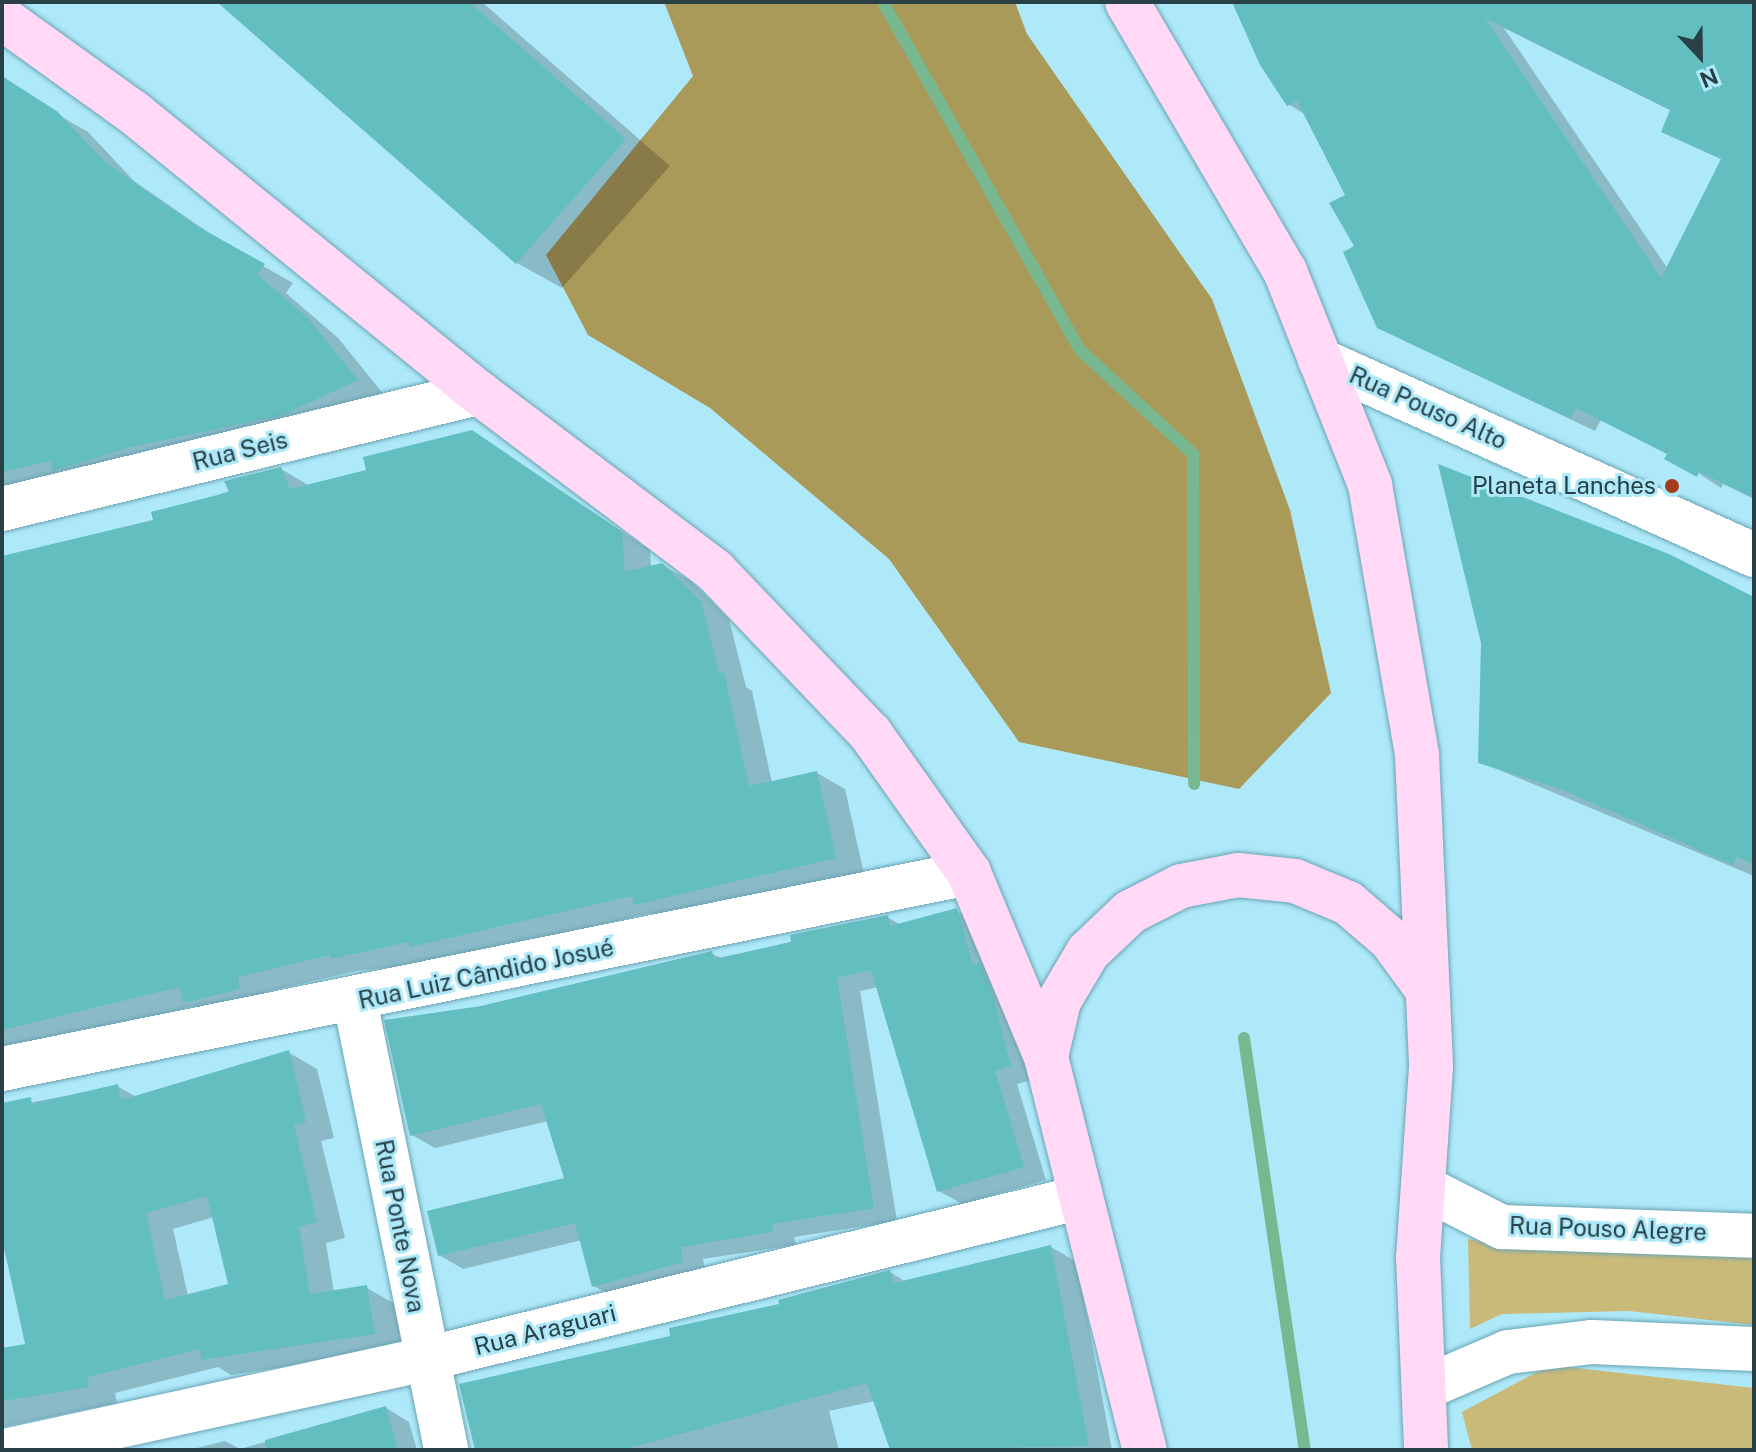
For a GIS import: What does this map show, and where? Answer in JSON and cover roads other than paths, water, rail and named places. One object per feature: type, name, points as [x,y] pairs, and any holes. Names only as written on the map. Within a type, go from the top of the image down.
[{"type":"main road","points":[[1127,2],[1285,271],[1370,485],[1417,755],[1423,984],[1431,1067],[1418,1257],[1426,1450]]},
{"type":"main road","points":[[8,27],[133,112],[479,393],[715,571],[870,733],[969,873],[1046,1057],[1078,1198],[1145,1450]]},
{"type":"main road","points":[[1046,1057],[1059,1001],[1088,952],[1130,912],[1181,886],[1238,875],[1295,881],[1348,903],[1391,940],[1423,984]]},
{"type":"street","name":"Rua Pouso Alto","points":[[1320,360],[1754,555]]},
{"type":"street","name":"Rua Seis","points":[[2,509],[479,393]]},
{"type":"street","name":"Rua Luiz Cândido Josué","points":[[2,1069],[355,1001],[969,873]]},
{"type":"street","name":"Rua Ponte Nova","points":[[355,1001],[446,1450]]},
{"type":"street","name":"Rua Pouso Alegre","points":[[1423,1187],[1502,1227],[1754,1236]]},
{"type":"street","name":"Rua Araguari","points":[[9,1450],[426,1359],[1078,1198]]},
{"type":"street","points":[[1424,1388],[1522,1350],[1592,1342],[1754,1349]]},
{"type":"waterway","points":[[883,2],[1080,350],[1193,454],[1194,784]]},
{"type":"waterway","points":[[1244,1038],[1305,1450]]},
{"type":"place","name":"Planeta Lanches","points":[[1672,486]]}]
